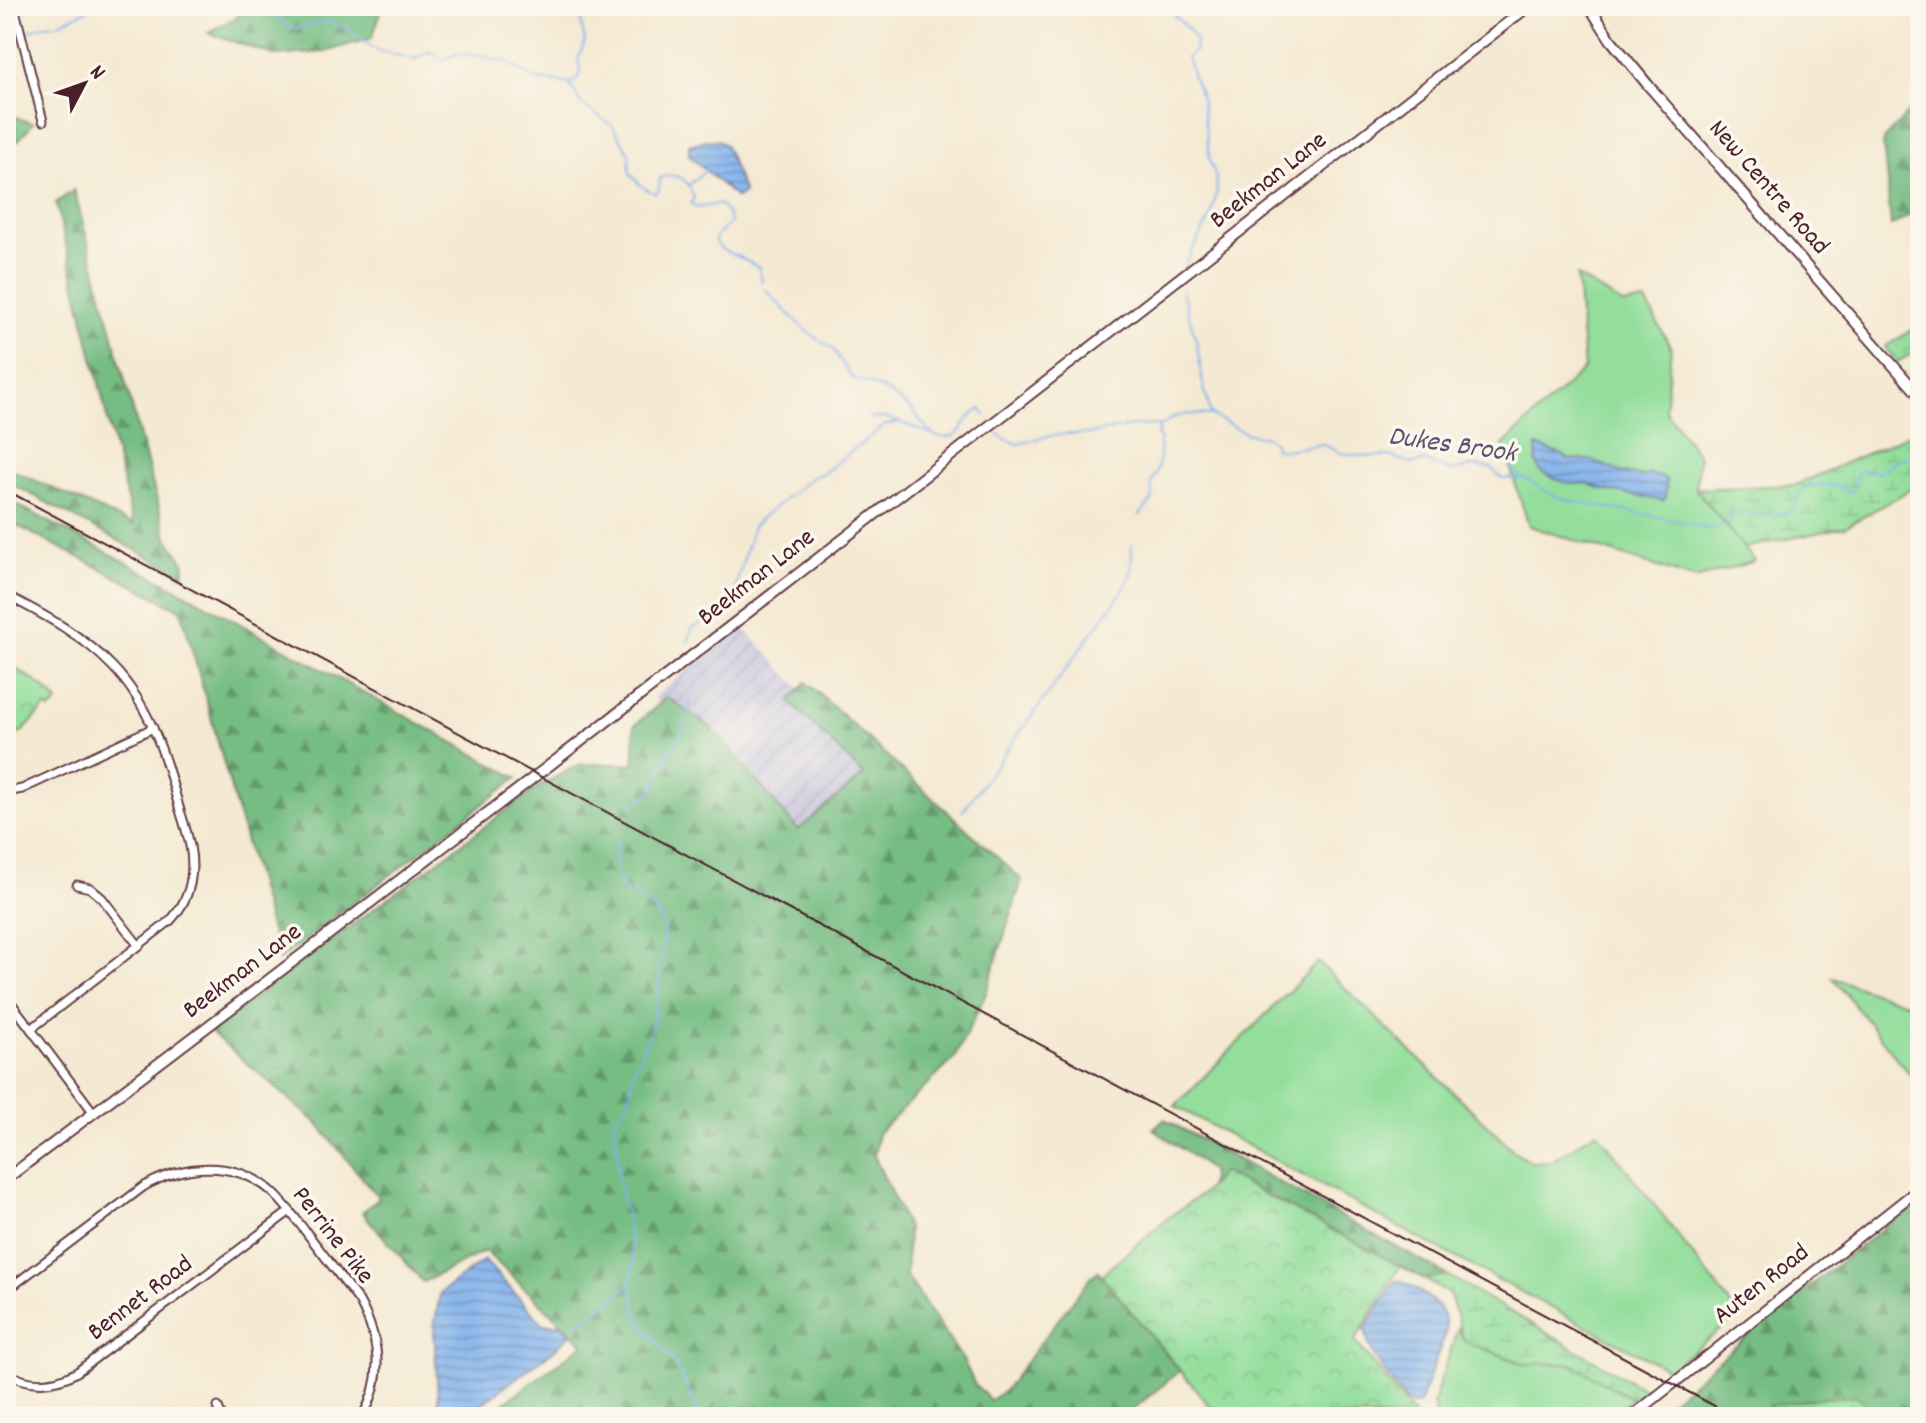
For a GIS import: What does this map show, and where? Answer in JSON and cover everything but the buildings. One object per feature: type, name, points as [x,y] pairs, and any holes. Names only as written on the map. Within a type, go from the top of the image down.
[{"type":"street","points":[[14,6],[43,121]]},
{"type":"street","name":"Beekman Lane","points":[[6,1179],[491,811],[1105,338],[1529,6]]},
{"type":"street","name":"New Centre Road","points":[[1589,6],[1611,40],[1648,85],[1920,396]]},
{"type":"street","points":[[6,595],[61,625],[94,649],[126,683],[164,751],[192,855],[186,897],[170,921],[31,1029]]},
{"type":"street","points":[[6,792],[35,783],[153,728]]},
{"type":"street","points":[[77,885],[90,888],[102,898],[139,946]]},
{"type":"street","points":[[6,996],[94,1113]]},
{"type":"street","name":"Perrine Pike","points":[[6,1291],[155,1180],[180,1170],[203,1167],[247,1176],[270,1190],[290,1211],[359,1301],[372,1328],[377,1371],[370,1403],[362,1417]]},
{"type":"street","name":"Auten Road","points":[[1631,1417],[1920,1188]]},
{"type":"street","name":"Bennet Road","points":[[6,1372],[20,1380],[45,1383],[56,1382],[77,1372],[290,1211]]},
{"type":"street","points":[[218,1407],[222,1417]]},
{"type":"shaded area","points":[[742,627],[882,773],[796,850],[654,697]]},
{"type":"green space","points":[[256,6],[383,6],[372,38],[325,52],[276,56],[208,33]]},
{"type":"green space","points":[[1920,100],[1920,209],[1891,226],[1883,140]]},
{"type":"green space","points":[[6,114],[33,123],[18,141],[6,138]]},
{"type":"green space","points":[[74,190],[167,538],[185,564],[183,575],[6,481],[6,467],[133,525],[56,203]]},
{"type":"green space","points":[[1577,276],[1624,305],[1646,301],[1671,348],[1665,410],[1699,456],[1696,489],[1755,561],[1696,579],[1529,526],[1503,445],[1584,369]]},
{"type":"green space","points":[[1920,325],[1920,349],[1897,362],[1885,347]]},
{"type":"green space","points":[[1920,430],[1920,484],[1845,527],[1744,548],[1696,489],[1796,485]]},
{"type":"green space","points":[[6,499],[190,596],[517,778],[279,960],[181,610],[6,520]]},
{"type":"green space","points":[[6,664],[34,680],[58,702],[50,710],[46,707],[23,731],[6,740]]},
{"type":"green space","points":[[806,682],[1022,880],[985,996],[954,1059],[878,1133],[874,1156],[908,1229],[906,1275],[963,1360],[975,1385],[990,1400],[1004,1391],[1098,1271],[1180,1371],[1123,1417],[485,1417],[584,1344],[485,1251],[423,1282],[362,1212],[379,1198],[316,1122],[209,1031],[539,786],[580,764],[634,764],[634,726],[667,697],[710,727],[798,830],[864,775],[790,702]]},
{"type":"green space","points":[[1318,962],[1514,1151],[1531,1162],[1552,1161],[1597,1131],[1739,1315],[1669,1370],[1175,1106]]},
{"type":"green space","points":[[1833,978],[1920,1008],[1920,1087]]},
{"type":"green space","points":[[1164,1119],[1447,1275],[1424,1279],[1223,1172],[1209,1187],[1212,1172],[1153,1129]]},
{"type":"green space","points":[[1222,1172],[1400,1266],[1355,1341],[1416,1417],[1219,1417],[1101,1275],[1169,1217],[1205,1192]]},
{"type":"green space","points":[[1920,1199],[1920,1417],[1652,1417],[1758,1327]]},
{"type":"green space","points":[[1447,1275],[1646,1390],[1633,1399],[1571,1364],[1525,1364],[1464,1341],[1450,1295],[1424,1279]]},
{"type":"green space","points":[[1458,1328],[1464,1341],[1525,1364],[1571,1364],[1633,1399],[1607,1417],[1436,1417],[1433,1403]]},
{"type":"green space","points":[[1856,1396],[1882,1417],[1773,1417],[1769,1406],[1813,1399]]},
{"type":"water","points":[[717,140],[725,145],[744,193],[737,198],[689,155],[689,145]]},
{"type":"water","points":[[1537,446],[1568,459],[1591,460],[1620,472],[1642,477],[1650,474],[1666,479],[1666,497],[1663,501],[1600,489],[1587,483],[1571,484],[1559,480],[1541,472],[1536,463]]},
{"type":"water","points":[[484,1260],[543,1324],[562,1324],[571,1334],[464,1417],[439,1417],[434,1327],[440,1293]]},
{"type":"water","points":[[1399,1280],[1431,1300],[1445,1322],[1446,1331],[1417,1405],[1406,1401],[1381,1367],[1365,1329],[1395,1281]]},
{"type":"waterway","name":"Dukes Brook","points":[[26,32],[57,24],[96,6]]},
{"type":"waterway","name":"Dukes Brook","points":[[221,6],[228,6]]},
{"type":"waterway","name":"Dukes Brook","points":[[253,6],[294,28],[323,22],[339,25],[375,49],[388,53],[417,59],[430,52],[444,60],[455,54],[481,55],[505,61],[536,80],[569,83],[582,105],[612,125],[629,153],[630,173],[641,186],[655,194],[659,190],[660,178],[678,177],[689,187],[694,199],[691,203],[696,208],[721,206],[730,223],[717,235],[717,244],[759,268],[762,282]]},
{"type":"waterway","points":[[569,83],[579,78],[581,71],[578,60],[585,41],[581,23],[585,6]]},
{"type":"waterway","points":[[1173,6],[1175,16],[1196,42],[1194,51],[1187,57],[1201,95],[1217,190],[1211,216],[1186,263]]},
{"type":"waterway","name":"Dukes Brook","points":[[6,38],[14,36]]},
{"type":"waterway","points":[[689,185],[706,170]]},
{"type":"waterway","name":"Dukes Brook","points":[[766,290],[809,333],[833,349],[852,378],[876,386],[898,399],[915,413],[932,434],[944,438],[953,436],[976,412],[982,409],[985,416]]},
{"type":"waterway","points":[[1182,291],[1196,340],[1211,415]]},
{"type":"waterway","name":"Dukes Brook","points":[[998,434],[1019,444],[1043,437],[1163,425],[1173,417],[1189,414],[1211,415],[1248,434],[1267,437],[1274,443],[1275,449],[1323,444],[1340,453],[1389,456],[1414,464],[1425,461],[1451,471],[1474,466],[1491,468],[1502,479],[1524,478],[1554,496],[1572,501],[1713,529],[1729,521],[1734,512],[1767,515],[1792,510],[1799,494],[1808,487],[1830,485],[1852,491],[1857,475],[1865,470],[1880,471],[1901,459],[1920,457]]},
{"type":"waterway","points":[[869,418],[888,418],[898,422]]},
{"type":"waterway","points":[[688,642],[692,629],[713,616],[733,596],[753,526],[765,515],[884,426],[898,422],[932,434]]},
{"type":"waterway","points":[[1140,515],[1153,499],[1151,483],[1157,472],[1160,452],[1158,425]]},
{"type":"waterway","points":[[1515,452],[1513,466],[1518,477]]},
{"type":"waterway","points":[[962,812],[1124,589],[1131,573],[1132,545]]},
{"type":"waterway","points":[[632,806],[654,790],[656,777],[682,733],[691,699]]},
{"type":"waterway","points":[[618,840],[614,865],[623,891],[637,896],[655,909],[662,921],[664,944],[650,1034],[635,1068],[628,1102],[613,1123],[619,1184],[633,1259],[631,1284],[635,1308],[644,1326],[674,1362],[701,1417]]},
{"type":"waterway","points":[[573,1326],[630,1285]]},
{"type":"railway","points":[[6,490],[1735,1417]]}]
